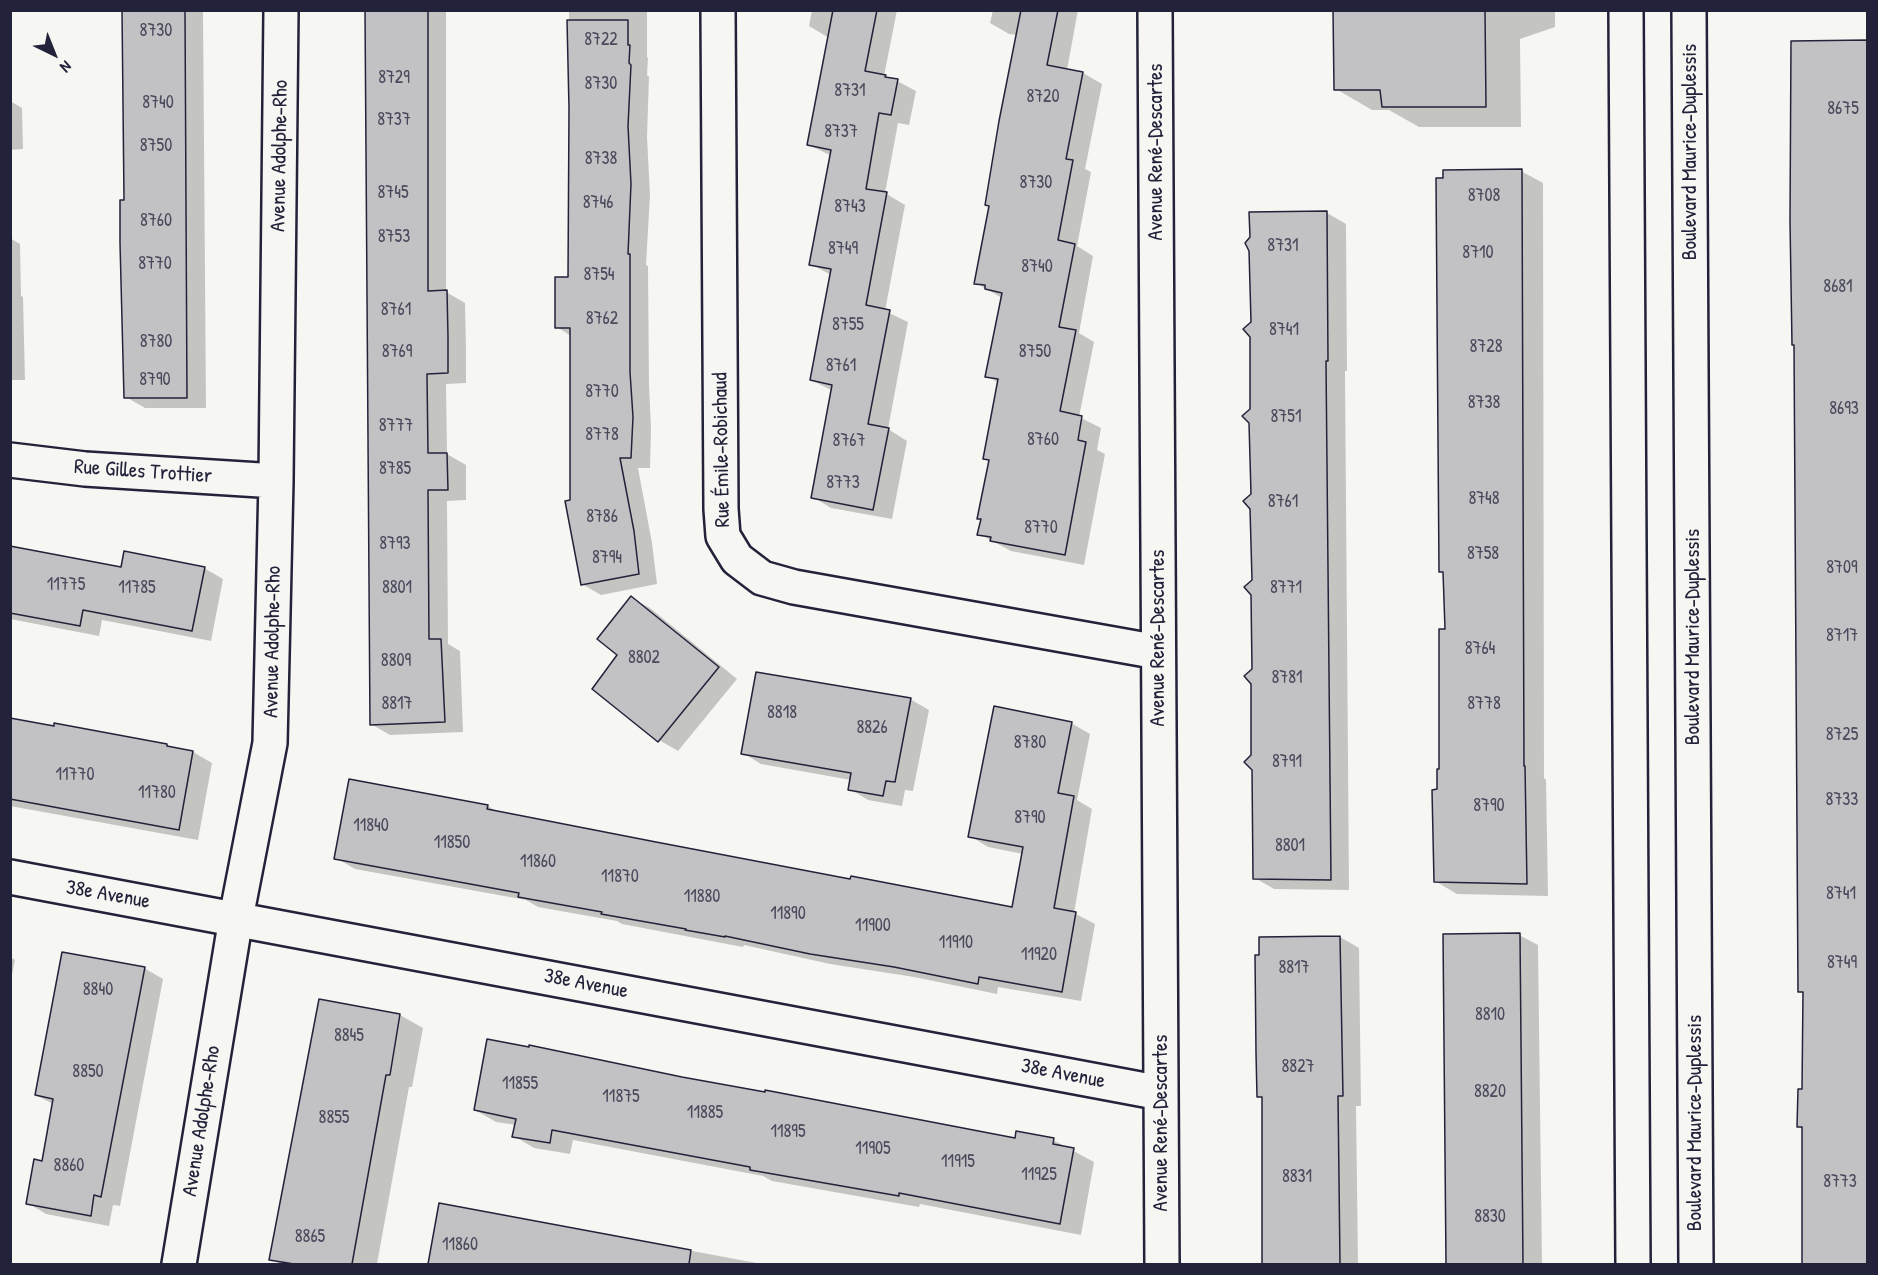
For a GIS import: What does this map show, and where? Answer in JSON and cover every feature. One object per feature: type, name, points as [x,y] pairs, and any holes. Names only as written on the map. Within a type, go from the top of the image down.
[{"type":"street","name":"Avenue Adolphe-Rho","points":[[178,1264],[236,918],[270,743],[276,481],[281,10]]},
{"type":"street","name":"Rue Émile-Robichaud","points":[[718,10],[721,509],[723,536],[737,559],[762,578],[794,586],[1158,652]]},
{"type":"street","name":"Avenue René-Descartes","points":[[1155,10],[1162,1264]]},
{"type":"street","points":[[1626,10],[1633,1264]]},
{"type":"street","name":"Boulevard Maurice-Duplessis","points":[[1689,10],[1696,1264]]},
{"type":"street","name":"Rue Gilles Trottier","points":[[10,460],[85,469],[276,481]]},
{"type":"street","name":"38e Avenue","points":[[10,877],[1161,1093]]},
{"type":"building","points":[[122,10],[185,10],[187,398],[124,398],[120,243],[120,200],[124,200]]},
{"type":"building","points":[[365,10],[428,10],[428,291],[447,290],[448,337],[448,373],[427,374],[428,453],[447,453],[448,490],[428,490],[429,639],[441,639],[445,722],[370,725]]},
{"type":"building","points":[[833,10],[877,10],[865,71],[898,79],[891,115],[879,113],[866,189],[887,192],[866,305],[890,310],[868,424],[889,428],[873,510],[811,498],[832,385],[810,380],[831,269],[809,265],[831,150],[807,145]]},
{"type":"building","points":[[1021,10],[1058,10],[1047,65],[1083,72],[1066,159],[1073,160],[1058,240],[1075,244],[1059,327],[1076,330],[1060,411],[1082,416],[1078,440],[1086,442],[1065,555],[990,541],[991,537],[977,535],[981,519],[977,519],[989,460],[983,459],[998,379],[985,377],[1002,293],[985,289],[985,285],[974,284],[989,206],[985,205],[999,121]]},
{"type":"building","points":[[1333,10],[1485,10],[1486,107],[1382,107],[1380,90],[1334,90]]},
{"type":"building","points":[[567,20],[628,20],[629,63],[631,65],[628,126],[631,184],[628,254],[630,254],[630,372],[633,417],[631,458],[620,458],[634,531],[639,574],[581,585],[565,501],[570,500],[570,328],[555,328],[555,277],[568,277]]},
{"type":"building","points":[[1868,40],[1868,1264],[1802,1264],[1802,1127],[1797,1127],[1798,1089],[1802,1089],[1803,992],[1798,992],[1794,345],[1792,345],[1790,221],[1791,41]]},
{"type":"building","points":[[1522,169],[1524,766],[1527,884],[1434,882],[1432,790],[1437,789],[1437,769],[1439,769],[1439,629],[1445,629],[1443,572],[1439,572],[1436,178],[1443,178],[1443,170]]},
{"type":"building","points":[[1327,211],[1328,361],[1326,361],[1331,880],[1253,879],[1252,770],[1244,762],[1251,755],[1251,684],[1244,676],[1252,669],[1251,595],[1244,587],[1252,580],[1250,509],[1243,501],[1251,494],[1249,423],[1242,416],[1250,409],[1250,337],[1243,329],[1251,322],[1249,251],[1245,243],[1250,237],[1249,212]]},
{"type":"building","points":[[10,546],[121,567],[124,551],[205,567],[192,631],[83,610],[80,626],[10,613]]},
{"type":"building","points":[[631,596],[719,667],[658,742],[592,689],[617,655],[597,639]]},
{"type":"building","points":[[756,672],[911,698],[895,782],[886,781],[883,796],[848,790],[851,773],[741,754]]},
{"type":"building","points":[[994,706],[1072,722],[1058,793],[1074,796],[1054,908],[1076,912],[1062,992],[979,977],[978,984],[894,967],[810,954],[518,897],[519,893],[334,859],[349,779],[488,805],[487,809],[656,842],[1012,907],[1023,847],[968,837]]},
{"type":"building","points":[[10,718],[54,726],[54,723],[193,751],[179,830],[10,799]]},
{"type":"building","points":[[1520,933],[1523,1264],[1446,1264],[1443,934]]},
{"type":"building","points":[[1340,936],[1343,1096],[1338,1096],[1340,1264],[1262,1264],[1262,1097],[1257,1097],[1255,955],[1259,955],[1259,937]]},
{"type":"building","points":[[62,952],[145,967],[101,1197],[94,1195],[91,1216],[26,1204],[34,1159],[42,1161],[53,1099],[35,1095]]},
{"type":"building","points":[[319,999],[400,1014],[390,1075],[386,1075],[352,1264],[294,1264],[269,1260]]},
{"type":"building","points":[[487,1039],[529,1047],[529,1045],[682,1077],[765,1092],[765,1090],[1015,1138],[1016,1131],[1054,1138],[1053,1144],[1074,1148],[1060,1224],[899,1193],[899,1196],[750,1170],[750,1167],[552,1130],[550,1143],[512,1137],[516,1119],[474,1110]]},
{"type":"building","points":[[439,1203],[691,1250],[689,1264],[428,1264]]}]
